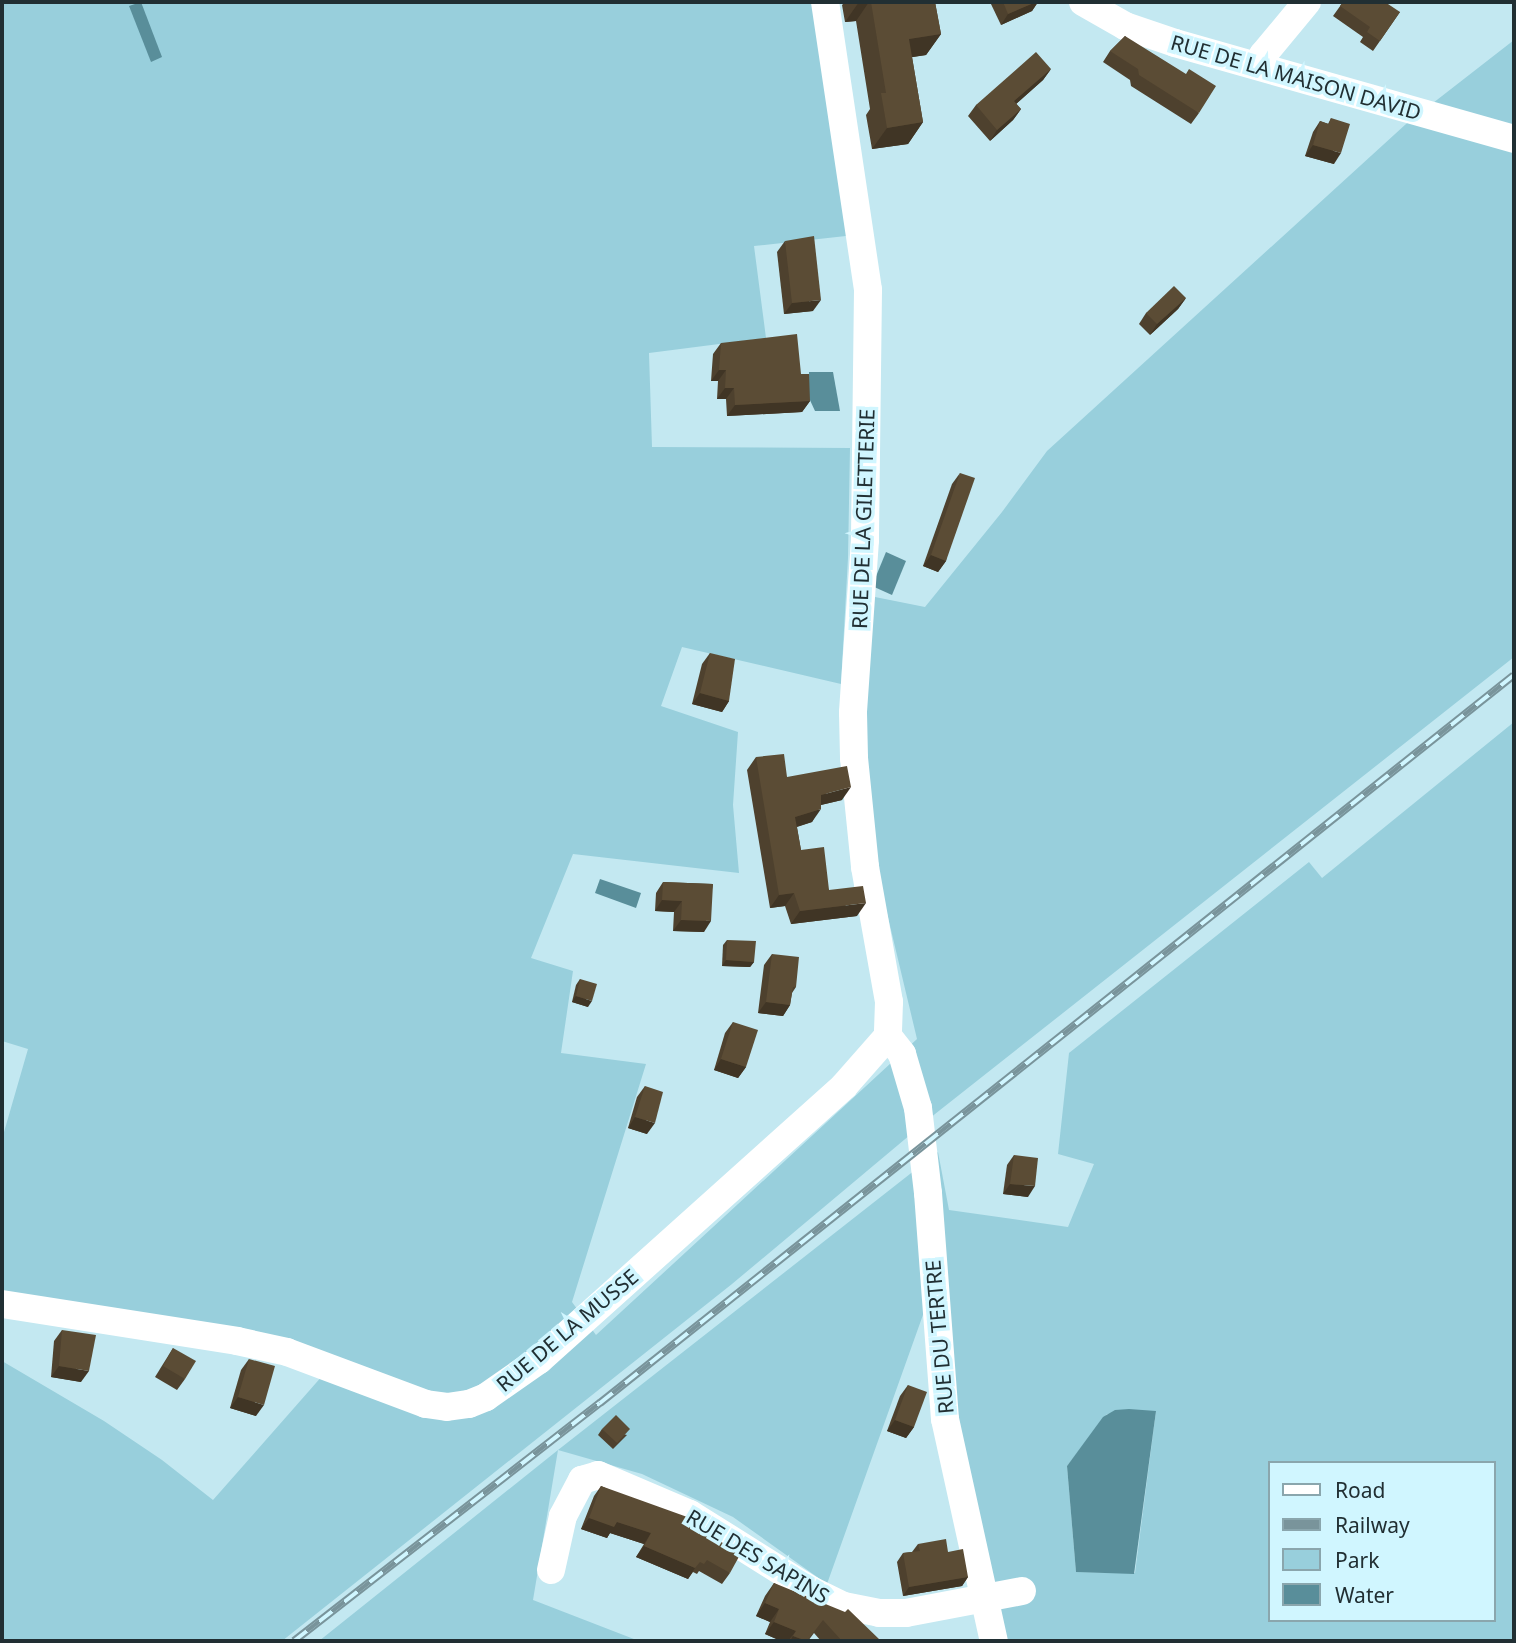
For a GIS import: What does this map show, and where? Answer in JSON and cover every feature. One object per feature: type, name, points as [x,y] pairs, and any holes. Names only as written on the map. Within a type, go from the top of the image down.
[{"type":"street","name":"RUE DE LA GILETTERIE","points":[[825,2],[868,290],[865,540],[853,713],[854,758],[864,867],[890,1002],[888,1036]]},
{"type":"street","name":"RUE DE LA MAISON DAVID","points":[[1083,2],[1125,26],[1514,139]]},
{"type":"street","points":[[1259,66],[1263,55],[1307,2]]},
{"type":"street","name":"RUE DU TERTRE","points":[[888,1036],[902,1054],[918,1108],[928,1193],[945,1419],[994,1641]]},
{"type":"street","name":"RUE DE LA MUSSE","points":[[2,1304],[237,1341],[287,1352],[426,1404],[447,1407],[469,1404],[496,1391],[538,1360],[844,1086],[888,1036]]},
{"type":"street","name":"RUE DES SAPINS","points":[[551,1570],[563,1516],[582,1480],[598,1475],[690,1514],[811,1590],[844,1606],[879,1613],[906,1613],[1022,1591]]},
{"type":"green space","points":[[2,2],[816,2],[855,235],[754,246],[766,338],[649,353],[652,447],[850,448],[848,558],[841,684],[682,647],[661,706],[738,732],[733,805],[739,873],[573,854],[531,958],[573,971],[561,1053],[646,1064],[572,1302],[596,1335],[917,1039],[875,863],[865,733],[870,596],[925,607],[1002,512],[1047,451],[1406,124],[1514,40],[1514,657],[935,1114],[732,1284],[282,1641],[2,1641],[2,1361],[104,1421],[162,1460],[213,1500],[323,1375],[2,1295],[2,1139],[28,1049],[2,1041]]},
{"type":"green space","points":[[1514,722],[1514,1641],[1004,1641],[924,1312],[827,1584],[733,1517],[642,1474],[558,1450],[938,1152],[949,1210],[1068,1227],[1094,1164],[1058,1154],[1069,1053],[1309,862],[1322,878]],"holes":[[[1156,1411],[1135,1573],[1076,1572],[1067,1466],[1107,1414]]]},
{"type":"green space","points":[[558,1450],[533,1600],[639,1641],[319,1641]]},
{"type":"water","points":[[141,2],[162,57],[151,62],[129,6]]},
{"type":"water","points":[[809,372],[833,372],[840,411],[815,411],[809,398]]},
{"type":"water","points":[[886,552],[906,561],[892,595],[872,586]]},
{"type":"water","points":[[600,879],[641,893],[636,908],[595,893]]},
{"type":"water","points":[[1115,1410],[1156,1411],[1134,1574],[1076,1572],[1067,1466],[1103,1417]]},
{"type":"building","points":[[871,2],[935,2],[941,34],[909,39],[923,122],[887,128],[881,93],[886,93]]},
{"type":"building","points":[[1003,2],[1036,2],[1008,14]]},
{"type":"building","points":[[1343,2],[1385,2],[1400,12],[1380,41],[1367,32],[1370,27],[1340,6]]},
{"type":"building","points":[[1125,36],[1186,74],[1189,69],[1216,86],[1199,113],[1139,75],[1138,69],[1110,51]]},
{"type":"building","points":[[1036,52],[1051,69],[1014,101],[1021,109],[997,130],[976,105]]},
{"type":"building","points":[[1331,118],[1350,124],[1341,153],[1313,145],[1320,121],[1329,124]]},
{"type":"building","points":[[814,236],[821,300],[792,303],[785,241]]},
{"type":"building","points":[[1174,286],[1186,298],[1157,324],[1146,313]]},
{"type":"building","points":[[797,334],[801,374],[809,374],[810,401],[735,405],[734,388],[725,388],[726,370],[719,370],[721,343]]},
{"type":"building","points":[[960,473],[975,478],[946,561],[931,555]]},
{"type":"building","points":[[710,653],[735,659],[729,701],[700,693]]},
{"type":"building","points":[[784,754],[787,777],[847,766],[851,787],[821,795],[821,809],[795,817],[801,850],[824,847],[829,890],[863,886],[866,903],[800,911],[794,893],[779,895],[756,757]]},
{"type":"building","points":[[663,882],[713,884],[711,921],[681,920],[682,901],[662,900]]},
{"type":"building","points":[[727,940],[756,941],[754,962],[726,960]]},
{"type":"building","points":[[772,954],[799,957],[796,987],[793,987],[790,1005],[766,1002]]},
{"type":"building","points":[[580,979],[597,984],[592,1001],[576,996]]},
{"type":"building","points":[[733,1022],[758,1030],[746,1067],[721,1059]]},
{"type":"building","points":[[645,1086],[663,1092],[655,1123],[635,1117]]},
{"type":"building","points":[[1014,1155],[1038,1158],[1035,1186],[1010,1184]]},
{"type":"building","points":[[62,1330],[96,1335],[89,1371],[59,1366]]},
{"type":"building","points":[[173,1348],[196,1361],[185,1379],[163,1366]]},
{"type":"building","points":[[249,1359],[275,1366],[264,1405],[238,1397]]},
{"type":"building","points":[[908,1385],[927,1392],[914,1427],[895,1420]]},
{"type":"building","points":[[616,1415],[630,1429],[617,1443],[602,1429]]},
{"type":"building","points":[[601,1486],[698,1523],[696,1528],[741,1553],[730,1573],[707,1560],[704,1564],[700,1562],[695,1568],[644,1546],[651,1533],[617,1522],[614,1527],[589,1518]]},
{"type":"building","points":[[946,1539],[948,1552],[963,1549],[968,1577],[909,1587],[903,1553],[920,1551],[918,1544]]},
{"type":"building","points":[[774,1583],[845,1612],[848,1609],[881,1641],[842,1641],[823,1620],[807,1641],[793,1636],[796,1631],[774,1622],[779,1609],[765,1603]]},
{"type":"railway","points":[[294,1641],[600,1403],[1514,675]]}]
